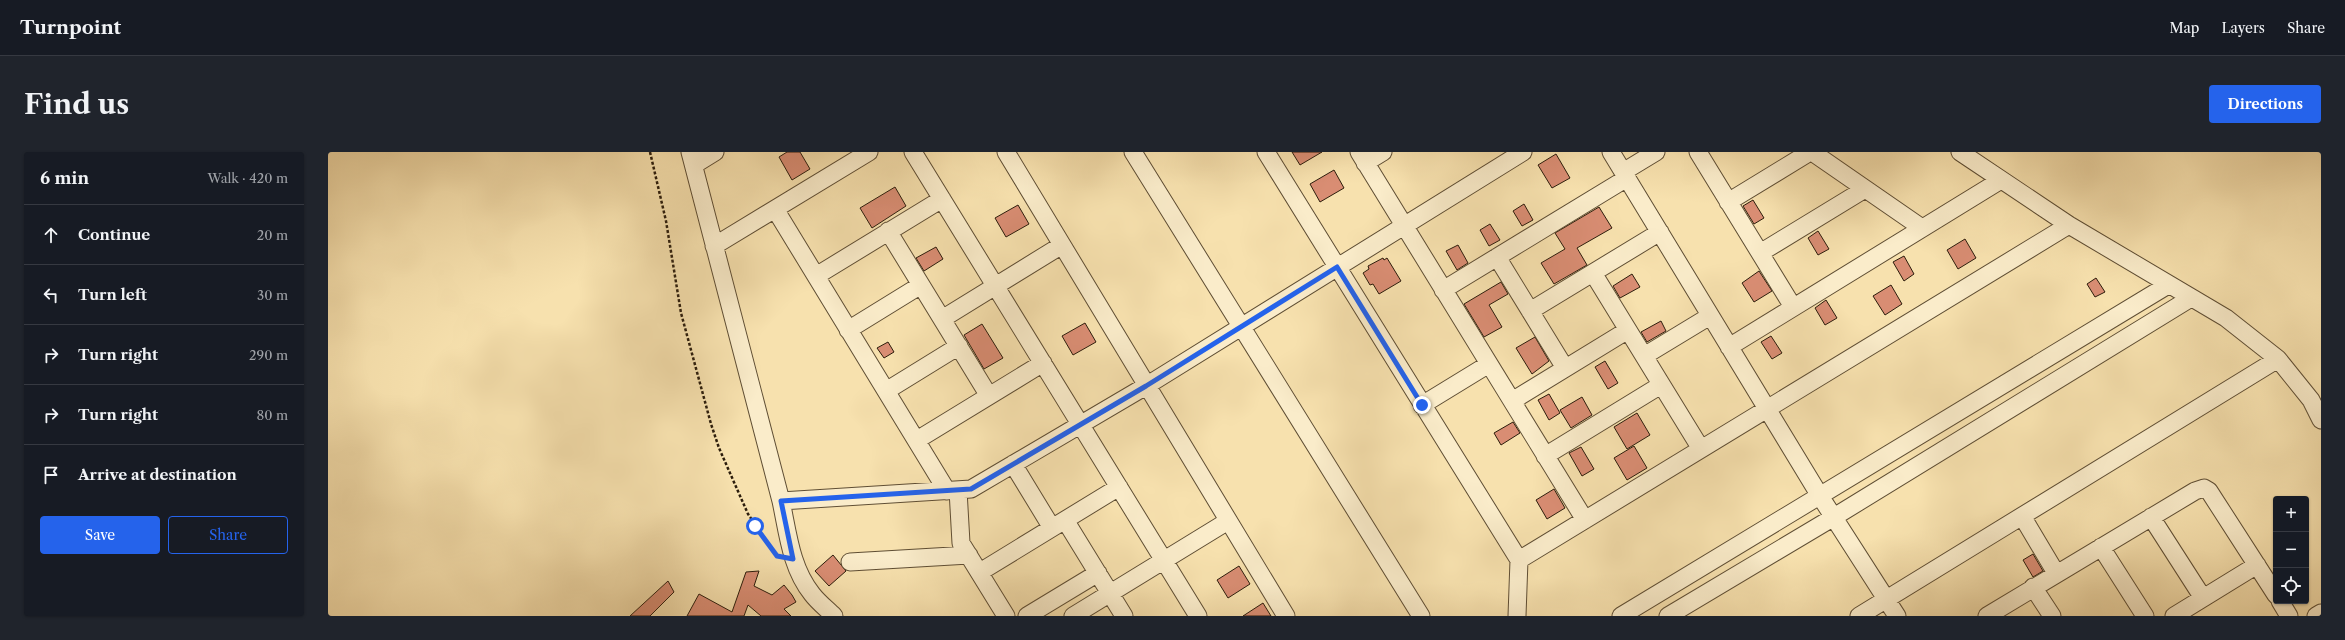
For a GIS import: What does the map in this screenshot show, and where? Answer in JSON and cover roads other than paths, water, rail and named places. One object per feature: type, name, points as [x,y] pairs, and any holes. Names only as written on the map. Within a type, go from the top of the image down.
[{"type":"street","points":[[715,152],[692,158],[781,501],[793,559],[800,576],[812,595],[834,616]]},
{"type":"street","points":[[714,246],[869,152]]},
{"type":"street","points":[[913,152],[1198,616]]},
{"type":"street","points":[[1006,152],[1286,616]]},
{"type":"street","points":[[1133,152],[1421,616]]},
{"type":"street","points":[[1266,152],[1519,560],[1517,616]]},
{"type":"street","points":[[1382,152],[1362,157],[1585,520]]},
{"type":"street","points":[[1611,152],[1820,496],[1897,616]]},
{"type":"street","points":[[1443,290],[1625,175],[1656,152]]},
{"type":"street","points":[[1698,152],[1793,308]]},
{"type":"street","points":[[1728,202],[1811,152],[1922,228]]},
{"type":"street","points":[[1960,152],[2069,225],[2226,318],[2278,359],[2311,400],[2321,420]]},
{"type":"street","points":[[781,501],[971,489],[1146,386],[1404,226],[1513,155]]},
{"type":"street","points":[[1729,346],[2002,180]]},
{"type":"street","points":[[1760,253],[1865,189]]},
{"type":"street","points":[[816,276],[942,199]]},
{"type":"street","points":[[775,209],[916,440],[953,490],[961,543],[1006,616]]},
{"type":"street","points":[[1519,560],[2069,225]]},
{"type":"street","points":[[888,231],[989,396]]},
{"type":"street","points":[[1530,311],[1660,232]]},
{"type":"street","points":[[942,319],[1062,245]]},
{"type":"street","points":[[1497,257],[1565,368]]},
{"type":"street","points":[[1593,273],[1701,449]]},
{"type":"street","points":[[848,330],[921,285]]},
{"type":"street","points":[[1621,616],[2168,285]]},
{"type":"street","points":[[1668,616],[1834,517],[2191,298]]},
{"type":"street","points":[[1644,356],[1710,316]]},
{"type":"street","points":[[1512,401],[1628,330]]},
{"type":"street","points":[[886,391],[959,346]]},
{"type":"street","points":[[1859,616],[2278,359]]},
{"type":"street","points":[[916,440],[1043,363]]},
{"type":"street","points":[[1422,405],[1489,364]]},
{"type":"street","points":[[1545,456],[1662,385]]},
{"type":"street","points":[[1013,464],[1098,573],[1124,616]]},
{"type":"street","points":[[980,572],[1119,487]]},
{"type":"street","points":[[1987,616],[2056,573],[2195,491],[2204,488],[2209,491],[2273,590]]},
{"type":"street","points":[[2022,516],[2056,573]]},
{"type":"street","points":[[2151,517],[2203,598]]},
{"type":"street","points":[[1073,616],[1228,521]]},
{"type":"street","points":[[2101,547],[2144,616]]},
{"type":"street","points":[[850,562],[969,555]]},
{"type":"street","points":[[2174,616],[2256,565]]},
{"type":"street","points":[[1038,613],[1098,573]]},
{"type":"street","points":[[2033,587],[2052,616]]},
{"type":"street","points":[[2282,604],[2289,616]]},
{"type":"street","points":[[2316,616],[2321,613]]}]
